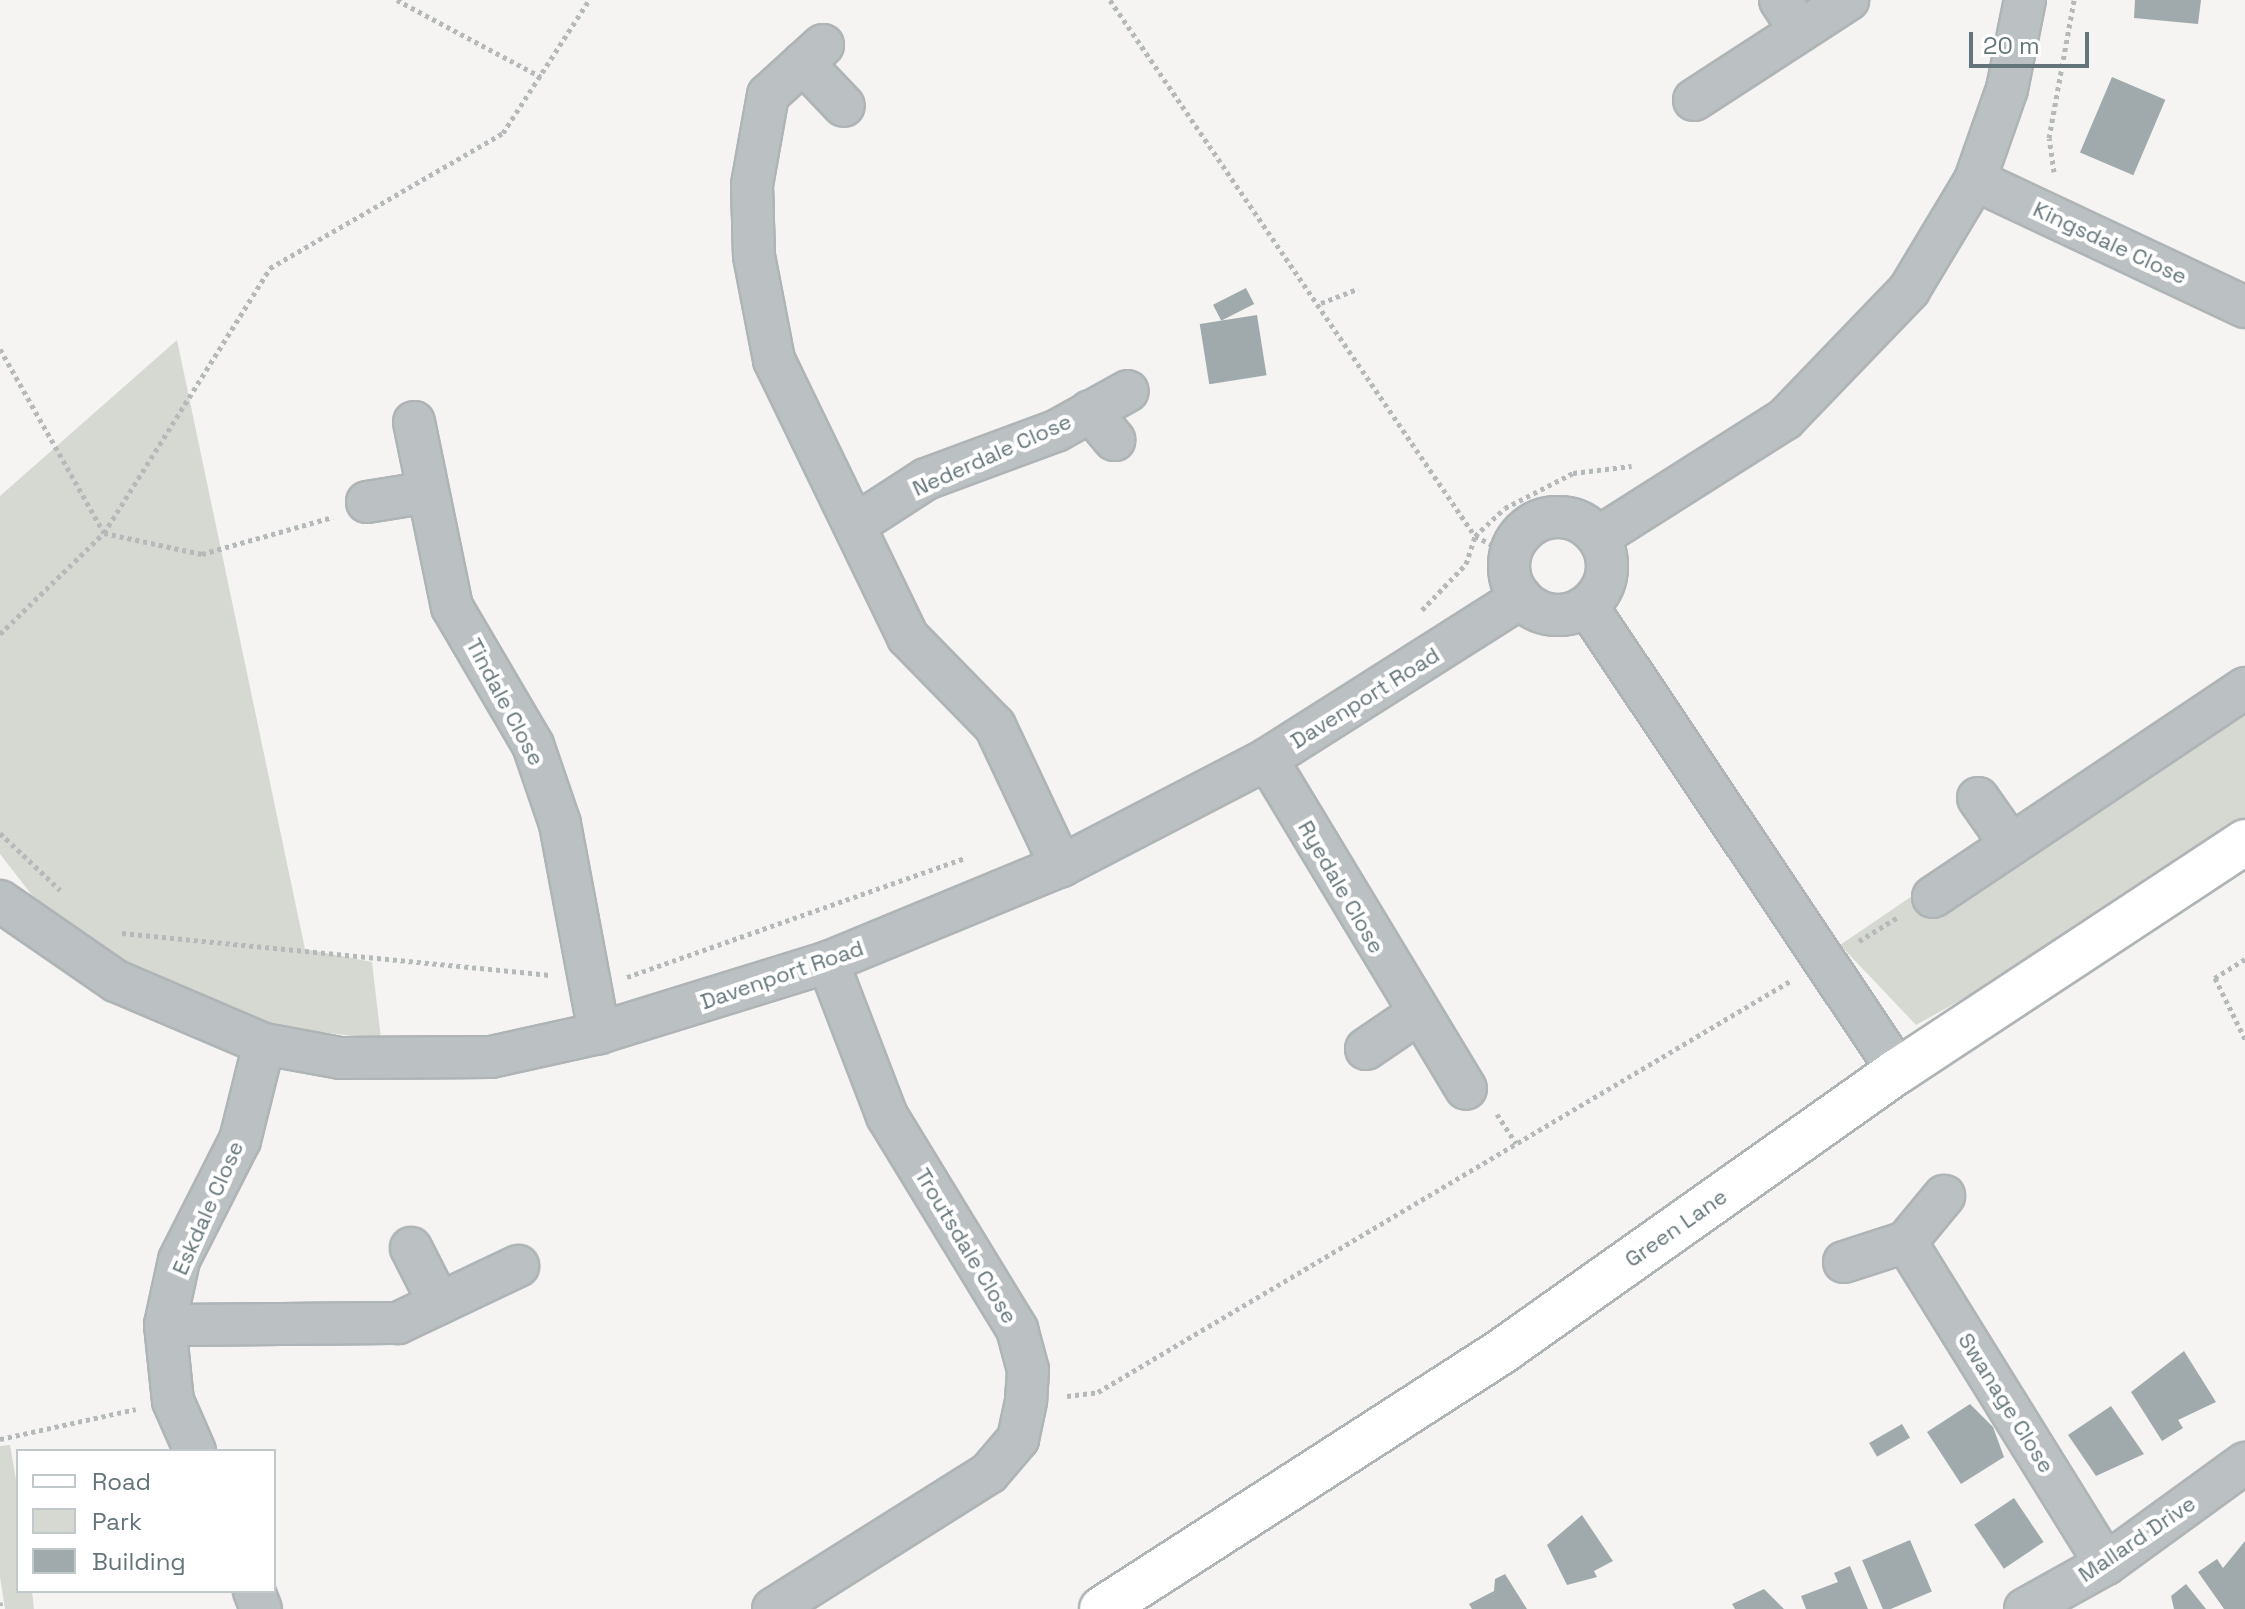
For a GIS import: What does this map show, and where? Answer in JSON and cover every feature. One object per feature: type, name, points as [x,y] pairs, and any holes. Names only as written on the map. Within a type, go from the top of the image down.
[{"type":"main road","name":"Green Lane","points":[[1102,1609],[1505,1349],[1898,1071],[2245,842]]},
{"type":"street","points":[[1694,100],[1790,16],[1848,0]]},
{"type":"street","points":[[1599,537],[1785,419],[1909,290],[1975,180],[2007,89],[2025,0]]},
{"type":"street","points":[[844,106],[813,54],[768,95],[752,185],[754,256],[774,360],[908,637],[995,726],[1061,866]]},
{"type":"street","name":"Kingsdale Close","points":[[1975,180],[2245,307]]},
{"type":"street","name":"Nederdale Close","points":[[855,525],[926,479],[1102,426],[1128,391]]},
{"type":"street","name":"Tindale Close","points":[[414,422],[423,493],[452,607],[533,745],[560,824],[586,978],[599,1033]]},
{"type":"street","points":[[367,502],[423,493]]},
{"type":"street","points":[[1562,516],[1599,537],[1608,561],[1602,588],[1587,606],[1565,614],[1541,612],[1521,598],[1510,554],[1524,528],[1562,516]]},
{"type":"street","name":"Davenport Road","points":[[0,901],[116,981],[264,1044],[402,1061],[491,1057],[599,1033],[828,962],[1061,866],[1267,759],[1521,598]]},
{"type":"street","points":[[1587,606],[1827,960],[1898,1071]]},
{"type":"street","points":[[1933,897],[2245,688]]},
{"type":"street","name":"Ryedale Close","points":[[1267,759],[1416,1015],[1466,1089]]},
{"type":"street","points":[[1978,798],[2011,845]]},
{"type":"street","name":"Troutsdale Close","points":[[773,1609],[989,1473],[1018,1439],[1026,1400],[1028,1370],[1017,1329],[887,1116],[828,962]]},
{"type":"street","points":[[1366,1049],[1416,1015]]},
{"type":"street","name":"Eskdale Close","points":[[194,1449],[173,1401],[165,1325],[179,1260],[240,1140],[264,1044]]},
{"type":"street","points":[[1844,1262],[1906,1242],[1944,1196]]},
{"type":"street","name":"Swanage Close","points":[[1906,1242],[2106,1564]]},
{"type":"street","points":[[411,1248],[439,1303]]},
{"type":"street","points":[[165,1325],[355,1329],[398,1323],[518,1266]]},
{"type":"street","name":"Mallard Drive","points":[[2025,1609],[2106,1564],[2245,1463]]},
{"type":"path","points":[[397,0],[541,77]]},
{"type":"path","points":[[0,634],[104,533],[270,268],[503,133],[589,0]]},
{"type":"path","points":[[1110,0],[1321,303],[1475,536],[1510,554]]},
{"type":"path","points":[[2046,213],[2055,182],[2049,138],[2074,0]]},
{"type":"path","points":[[1321,303],[1358,289]]},
{"type":"path","points":[[0,349],[104,533],[202,554],[296,533],[367,502]]},
{"type":"path","points":[[1413,620],[1466,564],[1475,536],[1537,488],[1644,459]]},
{"type":"path","points":[[0,833],[69,898]]},
{"type":"path","points":[[104,931],[586,978],[624,978],[969,857]]},
{"type":"path","points":[[1026,1400],[1098,1392],[1933,897]]},
{"type":"path","points":[[2245,959],[2215,978],[2245,1039]]},
{"type":"path","points":[[0,1439],[173,1401]]},
{"type":"path","points":[[0,1602],[1,1609]]},
{"type":"green space","points":[[177,340],[305,949],[372,962],[381,1039],[268,1026],[125,967],[38,903],[0,854],[0,496]]},
{"type":"green space","points":[[2245,670],[2245,842],[1916,1025],[1840,945]]},
{"type":"green space","points":[[10,1445],[16,1480],[16,1593],[32,1593],[34,1609],[5,1609],[0,1577],[0,1446]]},
{"type":"building","points":[[2135,0],[2201,0],[2198,24],[2134,18]]},
{"type":"building","points":[[2112,77],[2165,100],[2133,175],[2080,152]]},
{"type":"building","points":[[1246,288],[1254,304],[1221,321],[1213,305]]},
{"type":"building","points":[[1257,315],[1267,375],[1209,384],[1200,324]]},
{"type":"building","points":[[2184,1351],[2216,1402],[2178,1420],[2183,1428],[2162,1441],[2131,1392]]},
{"type":"building","points":[[1970,1404],[1993,1427],[2004,1457],[1961,1484],[1927,1432]]},
{"type":"building","points":[[2111,1406],[2144,1454],[2096,1476],[2068,1435]]},
{"type":"building","points":[[1902,1424],[1910,1438],[1877,1457],[1869,1443]]},
{"type":"building","points":[[2014,1498],[2044,1542],[2004,1569],[1974,1525]]},
{"type":"building","points":[[1582,1515],[1613,1561],[1594,1571],[1597,1577],[1567,1585],[1547,1545]]},
{"type":"building","points":[[1910,1540],[1932,1592],[1891,1609],[1883,1609],[1862,1560]]},
{"type":"building","points":[[2245,1541],[2245,1609],[2224,1609],[2198,1572],[2217,1559],[2223,1568]]},
{"type":"building","points":[[1850,1566],[1868,1609],[1806,1609],[1801,1596],[1838,1582],[1834,1573]]},
{"type":"building","points":[[1505,1574],[1527,1609],[1472,1609],[1469,1604],[1494,1591],[1495,1579]]},
{"type":"building","points":[[2186,1584],[2206,1609],[2174,1609],[2171,1596]]},
{"type":"building","points":[[1764,1589],[1784,1609],[1735,1609],[1732,1604]]}]
